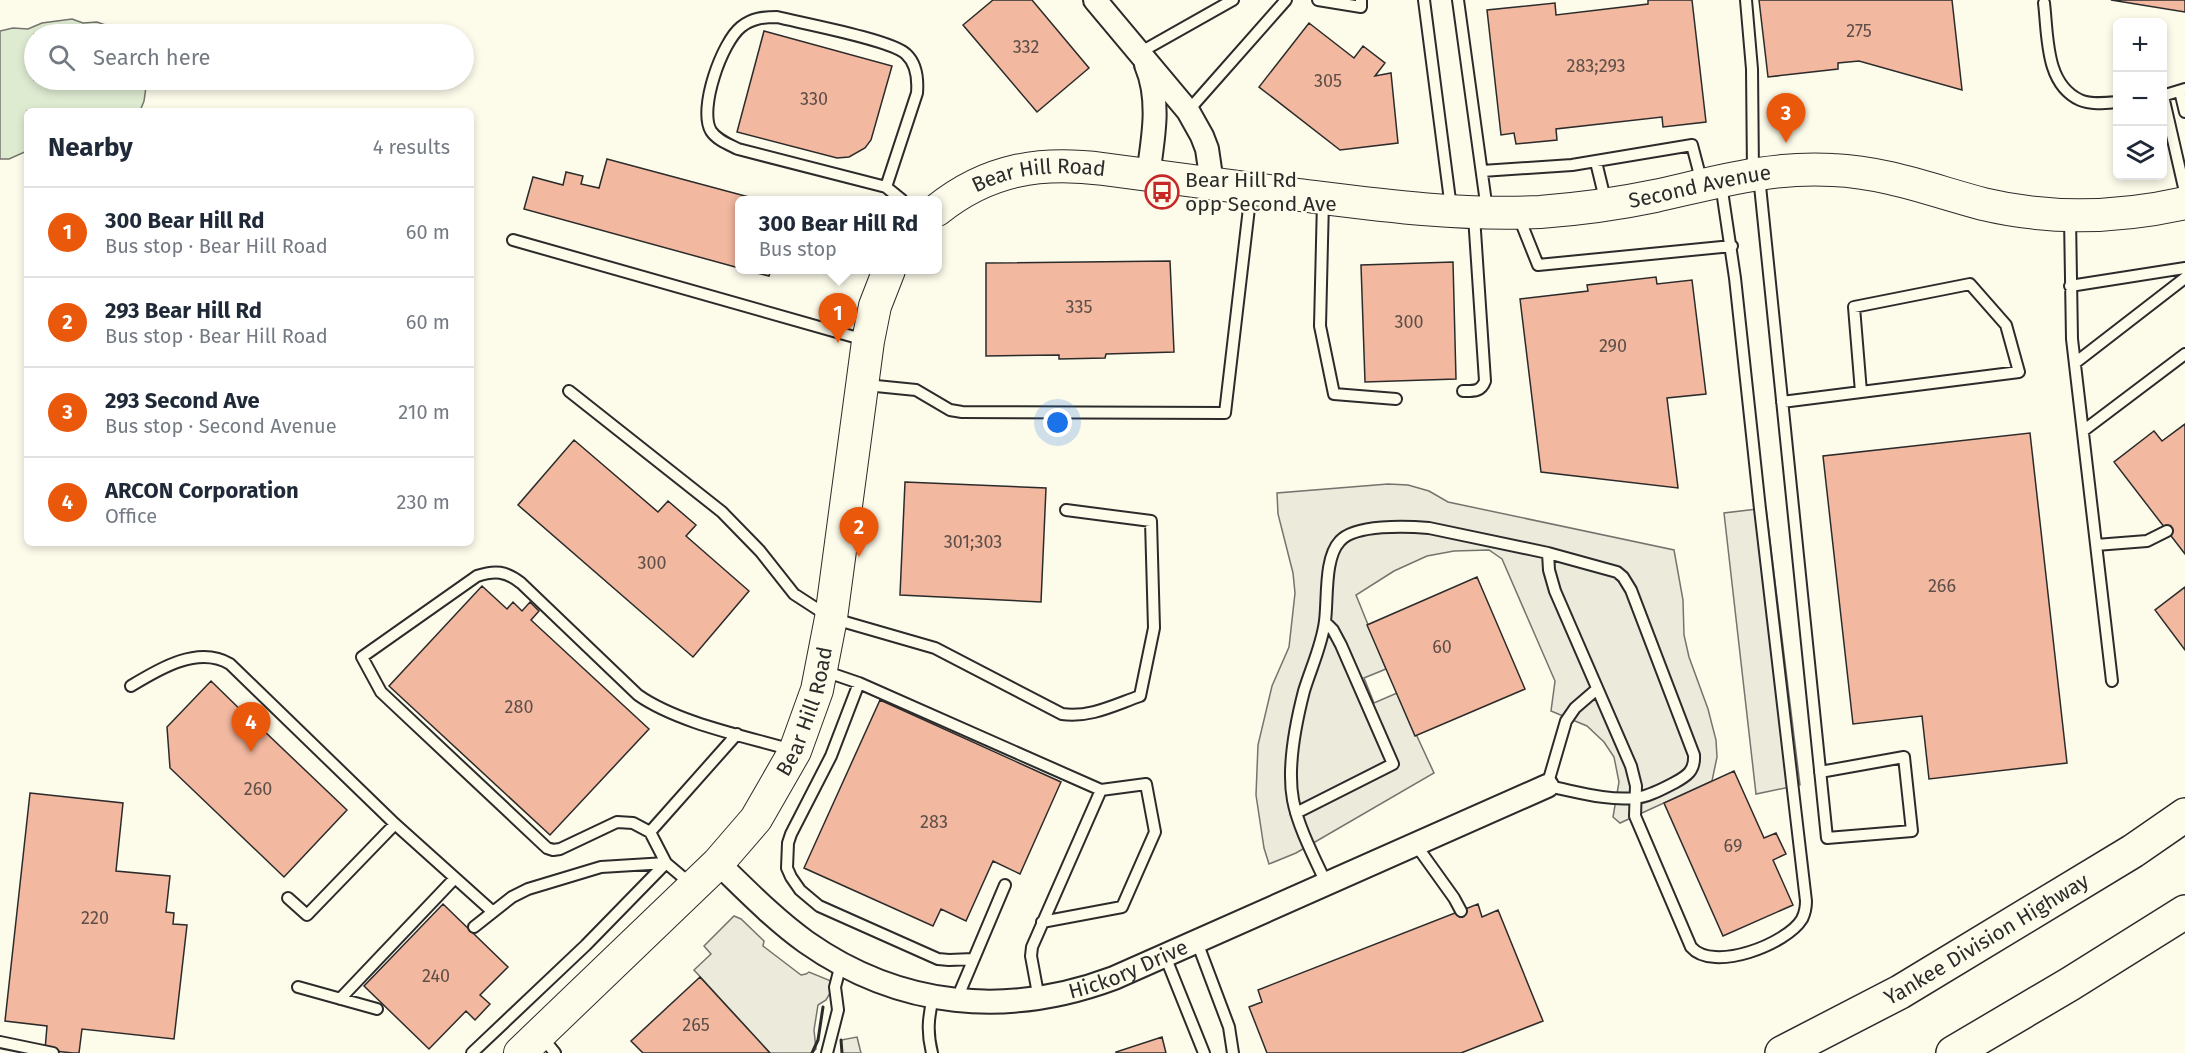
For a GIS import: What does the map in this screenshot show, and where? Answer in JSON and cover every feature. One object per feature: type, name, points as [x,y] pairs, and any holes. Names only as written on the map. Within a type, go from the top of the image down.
[{"type":"highway","name":"Yankee Division Highway","points":[[1782,1053],[1900,992],[2133,851],[2185,815]]},
{"type":"highway","points":[[1953,1053],[2080,978],[2185,912]]},
{"type":"street","points":[[1095,0],[1188,111],[1207,149],[1212,183]]},
{"type":"street","points":[[1139,53],[1147,68],[1154,94],[1155,123],[1148,175]]},
{"type":"street","name":"Bear Hill Road","points":[[942,206],[981,182],[1035,167],[1074,166],[1148,175]]},
{"type":"street","name":"Second Avenue","points":[[1148,175],[1323,198],[1483,212],[1606,205],[1756,173],[1804,169],[1851,171],[1883,177],[2008,209],[2049,215],[2126,213],[2185,203]]},
{"type":"street","name":"Bear Hill Road","points":[[538,1047],[718,863],[756,819],[795,751],[811,710],[821,670],[831,618],[868,341],[875,306],[887,274]]},
{"type":"street","name":"Hickory Drive","points":[[718,863],[785,926],[841,964],[887,984],[933,998],[956,1001],[1004,1002],[1039,999],[1096,985],[1547,786]]},
{"type":"lane","points":[[1139,53],[1233,0]]},
{"type":"lane","points":[[1188,111],[1286,0]]},
{"type":"lane","points":[[1318,0],[1361,7],[1361,0]]},
{"type":"lane","points":[[1424,0],[1483,212],[1538,265],[1732,246]]},
{"type":"lane","points":[[1458,0],[1482,171],[1483,212],[1485,381],[1483,387],[1477,391],[1463,391]]},
{"type":"lane","points":[[1746,0],[1752,69],[1756,173],[1827,838],[1912,831],[1904,757],[1820,772]]},
{"type":"lane","points":[[2044,3],[2051,62],[2061,83],[2080,100],[2096,103],[2113,102]]},
{"type":"lane","points":[[886,187],[917,93],[918,78],[913,62],[906,53],[883,43],[777,17],[752,20],[741,27],[732,36],[725,49],[709,96],[707,121],[711,131],[718,139],[738,148],[886,187],[896,196]]},
{"type":"lane","points":[[2167,95],[2182,90],[2185,112]]},
{"type":"lane","points":[[2167,113],[2185,192]]},
{"type":"lane","points":[[1482,171],[1596,162],[1692,145],[1712,182],[1732,246],[1806,901],[1806,909],[1801,921],[1771,942],[1755,950],[1720,958],[1696,953],[1686,938],[1639,825],[1635,811],[1636,786],[1631,766],[1551,580],[1548,553]]},
{"type":"lane","points":[[1596,162],[1606,205]]},
{"type":"lane","points":[[861,384],[916,390],[950,410],[962,412],[1225,413],[1251,188]]},
{"type":"lane","points":[[1323,198],[1320,326],[1334,394],[1396,399]]},
{"type":"lane","points":[[2070,215],[2070,286],[2075,363],[2112,681]]},
{"type":"lane","points":[[513,240],[868,341]]},
{"type":"lane","points":[[2070,286],[2185,268]]},
{"type":"lane","points":[[2075,363],[2185,278]]},
{"type":"lane","points":[[1782,402],[1861,392],[2019,372],[2006,324],[1970,284],[1854,307],[1861,392]]},
{"type":"lane","points":[[2083,431],[2185,354]]},
{"type":"lane","points":[[569,390],[715,506],[747,537],[794,594],[831,618],[935,648],[1062,714],[1077,716],[1140,696],[1154,628],[1151,521],[1066,510]]},
{"type":"lane","points":[[1327,885],[1296,813],[1291,779],[1297,723],[1325,622],[1331,559],[1340,540],[1357,532],[1397,527],[1421,527],[1548,553],[1610,568],[1617,572],[1628,583],[1694,755],[1693,767],[1686,776],[1667,787],[1635,798],[1606,797],[1547,786],[1566,721],[1575,708],[1597,689]]},
{"type":"lane","points":[[2096,545],[2146,541],[2167,531]]},
{"type":"lane","points":[[694,887],[666,863],[650,832],[633,823],[617,822],[560,849],[547,848],[381,692],[374,683],[362,657],[477,576],[490,572],[502,572],[511,575],[521,583],[638,695],[663,711],[795,751]]},
{"type":"lane","points":[[1296,813],[1393,764],[1341,645],[1333,630],[1325,622]]},
{"type":"lane","points":[[131,686],[151,673],[194,658],[222,659],[230,664],[395,824],[493,912]]},
{"type":"lane","points":[[821,670],[859,683],[1101,790],[1146,784],[1155,832],[1122,907],[1041,922]]},
{"type":"lane","points":[[859,683],[831,756],[791,834],[787,868],[791,877],[808,898],[828,911],[938,958],[949,960],[974,958]]},
{"type":"lane","points":[[650,832],[736,734]]},
{"type":"lane","points":[[1039,999],[1031,956],[1032,946],[1101,790]]},
{"type":"lane","points":[[288,898],[306,915],[395,824]]},
{"type":"lane","points":[[1416,845],[1461,911]]},
{"type":"lane","points":[[474,927],[520,893],[586,870],[666,863]]},
{"type":"lane","points":[[472,1053],[586,945],[666,863]]},
{"type":"lane","points":[[340,999],[455,878]]},
{"type":"lane","points":[[956,1001],[1005,885]]},
{"type":"lane","points":[[1197,942],[1229,1027],[1233,1053]]},
{"type":"lane","points":[[1165,956],[1204,1053]]},
{"type":"lane","points":[[827,1053],[838,1010],[835,987],[841,964]]},
{"type":"lane","points":[[298,987],[377,1009]]},
{"type":"lane","points":[[932,1053],[927,1033],[933,998]]},
{"type":"lane","points":[[0,1042],[53,1053]]},
{"type":"green space","points":[[72,19],[83,23],[103,24],[40,24]]},
{"type":"green space","points":[[24,29],[24,90],[146,90],[141,108],[24,108],[24,152],[9,159],[0,159],[0,31]]},
{"type":"shaded area","points":[[1388,484],[1408,485],[1429,491],[1448,502],[1674,550],[1683,600],[1684,635],[1716,740],[1717,757],[1712,781],[1620,823],[1613,817],[1619,782],[1614,757],[1604,742],[1587,726],[1551,711],[1555,681],[1502,559],[1489,550],[1454,551],[1427,556],[1394,571],[1356,595],[1386,669],[1364,678],[1374,703],[1397,693],[1434,773],[1296,853],[1269,864],[1264,848],[1256,795],[1258,745],[1272,686],[1289,647],[1295,593],[1293,573],[1278,514],[1277,493]]},
{"type":"shaded area","points":[[1766,508],[1800,785],[1756,794],[1724,513]]},
{"type":"shaded area","points":[[734,916],[741,919],[764,941],[763,946],[801,975],[809,972],[836,983],[826,1000],[818,1005],[814,1030],[816,1049],[812,1053],[770,1053],[694,970],[711,954],[704,946]]},
{"type":"shaded area","points":[[857,1037],[861,1053],[842,1053],[841,1040]]},
{"type":"building","points":[[993,0],[1032,0],[1089,68],[1037,112],[963,25]]},
{"type":"building","points":[[1648,0],[1692,0],[1706,122],[1663,127],[1662,117],[1556,129],[1557,140],[1516,144],[1514,133],[1501,135],[1487,10],[1555,3],[1556,15],[1648,4]]},
{"type":"building","points":[[1759,0],[1952,0],[1962,90],[1859,61],[1838,63],[1838,69],[1768,77]]},
{"type":"building","points":[[2111,0],[2185,0],[2185,12]]},
{"type":"building","points":[[1309,23],[1354,58],[1363,46],[1385,63],[1375,76],[1391,73],[1398,143],[1340,150],[1259,87]]},
{"type":"building","points":[[764,31],[892,66],[871,140],[865,148],[849,157],[837,158],[737,132]]},
{"type":"building","points":[[607,159],[745,196],[735,196],[735,267],[524,209],[533,177],[563,185],[566,172],[583,176],[581,184],[599,188]]},
{"type":"building","points":[[1170,261],[1174,352],[1106,354],[1105,358],[1059,359],[1059,355],[986,356],[986,263]]},
{"type":"building","points":[[1453,262],[1456,379],[1365,382],[1361,265]]},
{"type":"building","points":[[1656,277],[1657,284],[1692,280],[1706,394],[1667,398],[1678,488],[1541,472],[1520,299],[1588,291],[1587,285]]},
{"type":"building","points":[[2185,424],[2185,554],[2114,462],[2154,431],[2162,441]]},
{"type":"building","points":[[2030,433],[2067,763],[1929,779],[1922,716],[1853,724],[1823,456]]},
{"type":"building","points":[[574,440],[658,512],[668,501],[696,525],[686,536],[749,591],[693,657],[518,505]]},
{"type":"building","points":[[905,482],[1046,488],[1041,602],[900,595]]},
{"type":"building","points":[[1477,577],[1525,689],[1415,736],[1367,625]]},
{"type":"building","points":[[482,586],[507,609],[513,602],[522,611],[530,602],[539,611],[531,620],[649,729],[550,835],[389,686]]},
{"type":"building","points":[[2185,587],[2185,650],[2155,610]]},
{"type":"building","points":[[211,681],[251,720],[257,713],[268,723],[262,729],[347,810],[284,877],[170,768],[167,727]]},
{"type":"building","points":[[880,700],[1061,782],[1020,874],[993,861],[966,921],[941,909],[933,926],[804,868]]},
{"type":"building","points":[[1734,771],[1764,838],[1776,833],[1786,854],[1773,860],[1793,905],[1723,936],[1664,803]]},
{"type":"building","points":[[30,793],[123,803],[116,871],[170,876],[166,912],[174,913],[173,924],[187,925],[174,1039],[82,1029],[79,1053],[73,1053],[45,1050],[47,1026],[5,1021]]},
{"type":"building","points":[[443,904],[508,967],[480,995],[490,1004],[475,1020],[466,1011],[429,1049],[364,986]]},
{"type":"building","points":[[1478,904],[1482,917],[1498,910],[1543,1021],[1461,1053],[1267,1053],[1249,1007],[1262,1002],[1258,990]]},
{"type":"building","points":[[700,977],[770,1053],[643,1053],[631,1041]]},
{"type":"building","points":[[1162,1037],[1166,1053],[1116,1053],[1116,1052]]},
{"type":"wall","points":[[812,1053],[818,1040],[823,1007]]},
{"type":"wall","points":[[841,1040],[842,1053]]},
{"type":"place","name":"293 Second Ave","points":[[1786,143]]},
{"type":"place","name":"Bear Hill Rd opp Second Ave","points":[[1162,192]]},
{"type":"place","name":"300 Bear Hill Rd","points":[[838,343]]},
{"type":"place","name":"293 Bear Hill Rd","points":[[859,557]]},
{"type":"place","name":"ARCON Corporation","points":[[251,752]]}]
